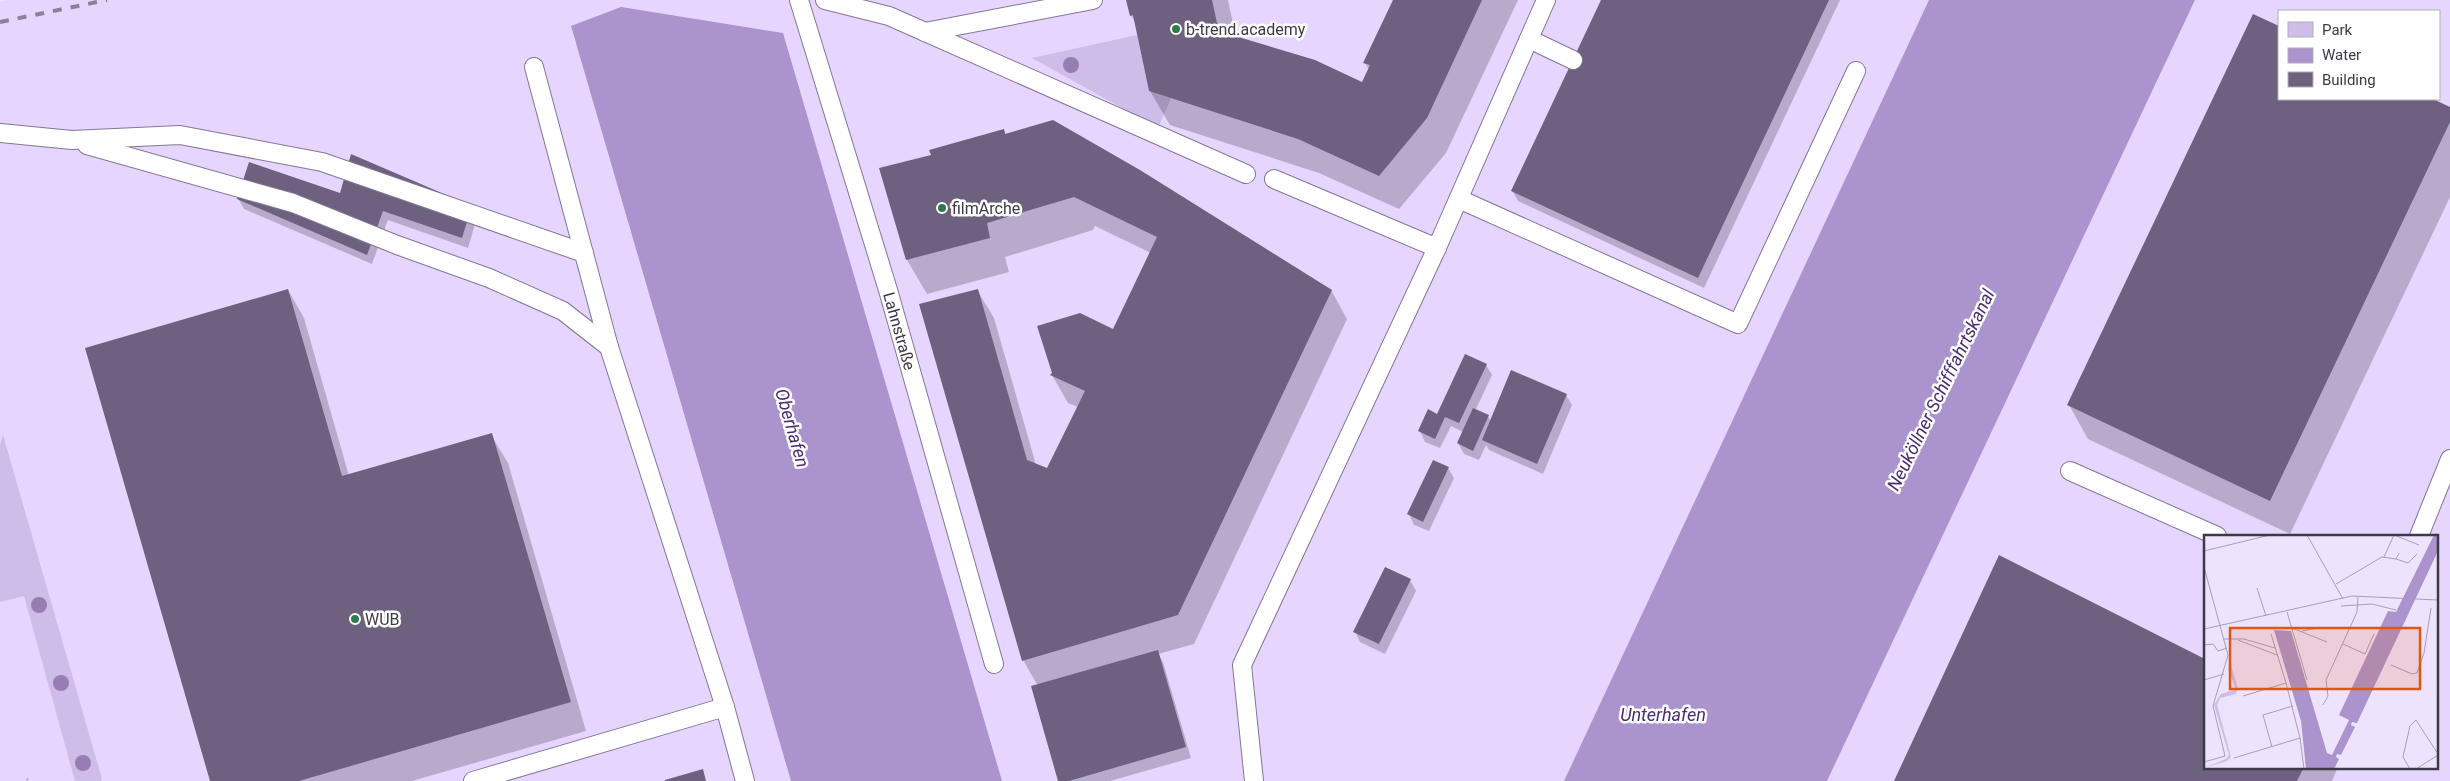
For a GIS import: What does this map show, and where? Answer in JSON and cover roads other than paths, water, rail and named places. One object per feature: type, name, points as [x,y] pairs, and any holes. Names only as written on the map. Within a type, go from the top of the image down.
[{"type":"lane","name":"Lahnstraße","points":[[799,0],[888,290],[994,664]]},
{"type":"lane","points":[[825,0],[889,16],[1246,174]]},
{"type":"lane","points":[[925,32],[1092,0]]},
{"type":"lane","points":[[1254,781],[1242,665],[1459,198],[1546,0]]},
{"type":"lane","points":[[1528,39],[1573,60]]},
{"type":"lane","points":[[534,67],[608,347],[725,707],[745,781]]},
{"type":"lane","points":[[1459,198],[1738,324],[1856,71]]},
{"type":"lane","points":[[0,133],[72,140],[180,135],[322,162],[584,253]]},
{"type":"lane","points":[[72,140],[293,203],[397,245],[489,278],[563,311],[608,347]]},
{"type":"lane","points":[[1274,179],[1436,248]]},
{"type":"lane","points":[[2419,535],[2450,460]]},
{"type":"lane","points":[[2070,471],[2215,535]]},
{"type":"lane","points":[[473,781],[725,707]]},
{"type":"water","points":[[1929,0],[2195,0],[1827,781],[1564,781]]},
{"type":"water","name":"Oberhafen","points":[[621,7],[783,33],[1002,781],[791,781],[571,26]]},
{"type":"railway","points":[[0,22],[107,0]]},
{"type":"place","name":"b-trend.academy","points":[[1176,29]]},
{"type":"place","name":"filmArche","points":[[942,208]]},
{"type":"place","name":"WUB","points":[[355,619]]},
{"type":"water label","name":"Neuköllner Schifffahrtskanal","points":[[1941,390]]},
{"type":"water label","name":"Unterhafen","points":[[1663,715]]}]
